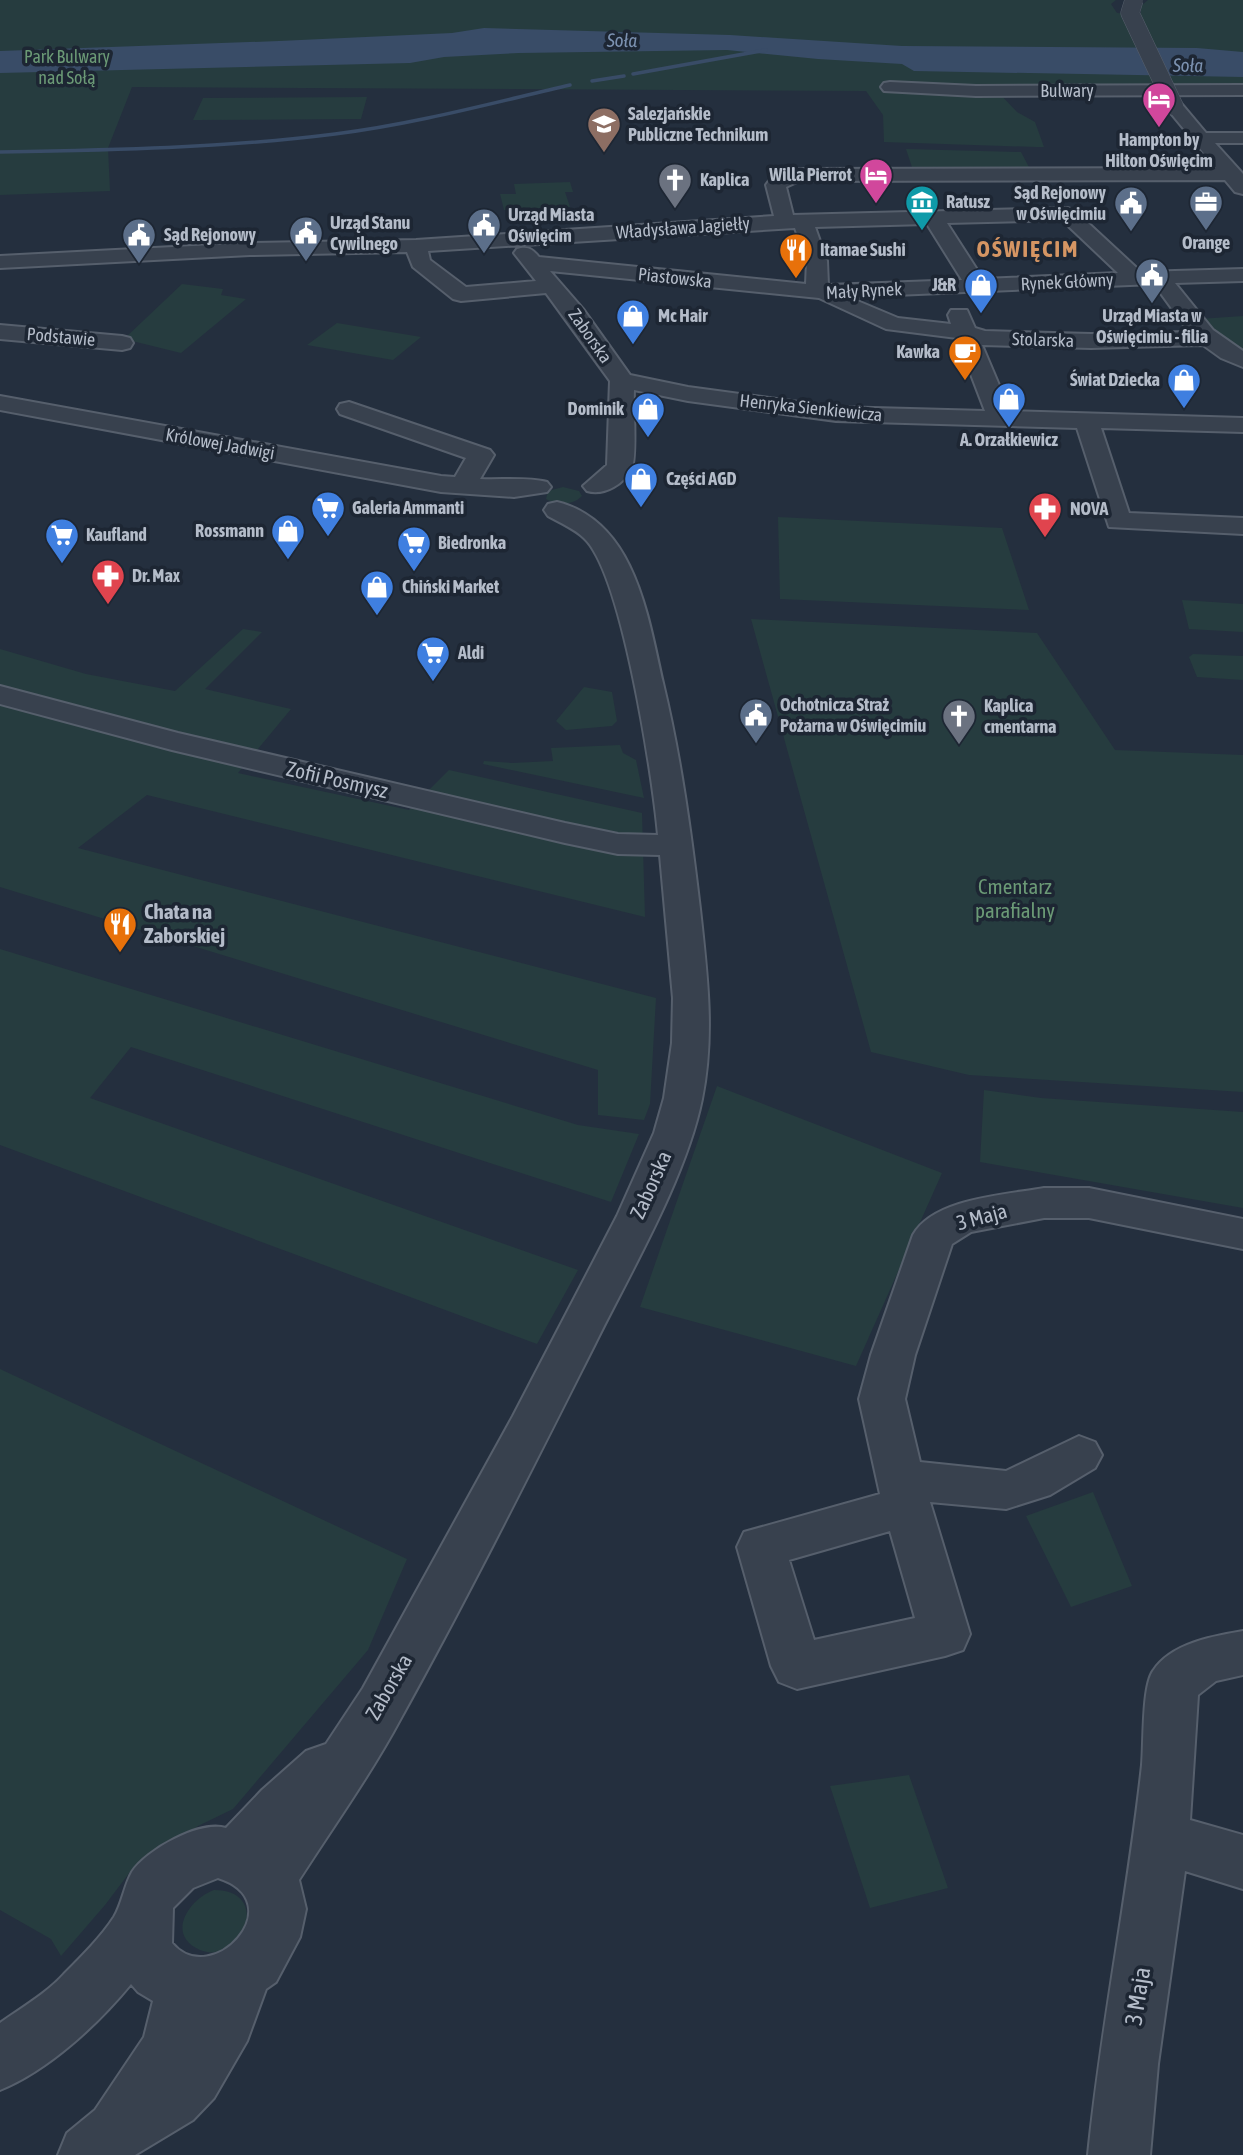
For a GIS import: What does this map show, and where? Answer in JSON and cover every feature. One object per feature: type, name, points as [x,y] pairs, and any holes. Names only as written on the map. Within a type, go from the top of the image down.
[{"type":"street","points":[[1134,0],[1130,13],[1174,106],[1233,174],[1240,197]]},
{"type":"street","name":"Bulwary","points":[[890,88],[955,91],[1243,90]]},
{"type":"street","points":[[1200,138],[1243,138]]},
{"type":"street","points":[[817,292],[817,261],[776,185],[783,180],[805,175],[887,173],[1233,174]]},
{"type":"street","points":[[887,173],[905,219]]},
{"type":"street","name":"Rynek Główny","points":[[905,219],[1067,214],[1136,279]]},
{"type":"street","name":"Władysława Jagiełły","points":[[0,262],[250,249],[416,246],[794,221],[905,219]]},
{"type":"street","points":[[935,220],[977,287]]},
{"type":"street","name":"Zaborska","points":[[510,239],[553,286],[622,381],[620,466],[593,496],[615,529],[620,542],[618,567]]},
{"type":"street","points":[[416,246],[420,263],[461,294],[553,286]]},
{"type":"street","name":"Piastowska","points":[[533,263],[817,292]]},
{"type":"street","points":[[1136,279],[1243,275]]},
{"type":"street","points":[[1160,278],[1205,338],[1228,354],[1243,360]]},
{"type":"street","name":"Rynek Główny","points":[[977,287],[1136,279]]},
{"type":"street","name":"Mały Rynek","points":[[817,292],[977,287]]},
{"type":"street","points":[[950,288],[1001,420]]},
{"type":"street","name":"Mały Rynek","points":[[817,292],[894,324],[965,332]]},
{"type":"street","name":"Podstawie","points":[[0,332],[122,343]]},
{"type":"street","name":"Stolarska","points":[[965,332],[983,338],[1091,341],[1205,338]]},
{"type":"street","name":"Henryka Sienkiewicza","points":[[622,381],[688,394],[836,414],[1243,425]]},
{"type":"street","name":"Królowej Jadwigi","points":[[0,403],[452,485],[552,492]]},
{"type":"street","points":[[349,409],[481,455],[452,485]]},
{"type":"street","points":[[1087,422],[1118,521],[1243,526]]},
{"type":"street","points":[[593,496],[575,510],[552,492],[600,470],[619,452]]},
{"type":"street","name":"Zaborska","points":[[254,1866],[355,1741],[380,1705],[523,1441],[638,1216],[674,1133],[688,1071],[692,1017],[677,846],[667,773],[641,650],[618,567],[594,532],[552,492]]},
{"type":"street","name":"Zofii Posmysz","points":[[0,695],[172,741],[565,833],[627,845],[677,846]]},
{"type":"street","name":"3 Maja","points":[[1079,1455],[1033,1481],[1006,1490],[904,1494],[882,1399],[934,1235],[960,1219],[1044,1203],[1089,1203],[1243,1234]]},
{"type":"street","name":"3 Maja","points":[[1119,2155],[1125,2082],[1162,1838],[1173,1710],[1172,1685],[1203,1661],[1243,1653]]},
{"type":"street","points":[[1162,1838],[1243,1862]]},
{"type":"street","points":[[102,2144],[167,2055],[180,2018],[163,1963],[148,1898],[160,1880],[177,1866],[197,1856],[218,1852],[254,1866],[278,1895],[279,1916],[273,1937],[261,1957],[243,1973],[224,1983],[203,1987],[163,1963]]},
{"type":"street","points":[[0,2060],[83,1997],[163,1963]]},
{"type":"street","points":[[102,2144],[173,2099],[193,2077],[226,2020],[243,1973]]},
{"type":"green space","name":"Park Bulwary nad Sołą","points":[[0,0],[1116,0],[1111,4],[1117,13],[1141,14],[1141,6],[1148,0],[1243,0],[1243,88],[997,91],[1017,112],[1035,122],[1044,147],[1037,147],[884,142],[883,115],[866,91],[132,87],[108,148],[110,191],[0,195]]},
{"type":"green space","points":[[367,97],[361,119],[193,120],[203,98]]},
{"type":"green space","points":[[906,149],[1021,152],[1030,169],[913,170]]},
{"type":"green space","points":[[570,182],[573,192],[565,192],[570,207],[504,210],[500,194],[516,194],[514,184]]},
{"type":"green space","points":[[182,284],[223,289],[221,295],[246,299],[181,353],[124,339]]},
{"type":"green space","points":[[1243,316],[1243,353],[1199,319]]},
{"type":"green space","points":[[337,323],[421,337],[393,360],[307,345]]},
{"type":"green space","points":[[563,487],[579,491],[582,496],[574,502],[564,504],[546,499],[548,491]]},
{"type":"green space","points":[[778,517],[1002,528],[1029,610],[780,599]]},
{"type":"green space","points":[[1182,600],[1243,604],[1243,632],[1189,629]]},
{"type":"green space","name":"Cmentarz parafialny","points":[[751,619],[1037,633],[1115,750],[1243,755],[1243,1092],[969,1075],[871,1052]]},
{"type":"green space","points":[[243,629],[262,632],[205,689],[291,709],[238,773],[409,810],[449,770],[642,813],[645,917],[147,795],[78,848],[656,998],[650,1104],[644,1120],[598,1115],[598,1070],[0,887],[0,649],[86,674],[175,691]]},
{"type":"green space","points":[[1193,654],[1243,656],[1243,680],[1197,677],[1189,657]]},
{"type":"green space","points":[[584,687],[612,692],[617,721],[612,726],[566,730],[556,721]]},
{"type":"green space","points":[[620,745],[623,753],[636,760],[644,798],[483,764],[484,761],[553,761],[551,748]]},
{"type":"green space","points":[[0,949],[578,1125],[639,1134],[611,1202],[131,1047],[90,1098],[578,1270],[537,1344],[0,1145]]},
{"type":"green space","points":[[717,1086],[942,1173],[856,1366],[640,1307]]},
{"type":"green space","points":[[984,1090],[1041,1098],[1243,1112],[1243,1208],[980,1162]]},
{"type":"green space","points":[[0,1369],[407,1559],[368,1650],[233,1809],[198,1826],[133,1868],[61,1956],[51,1939],[0,1910]]},
{"type":"green space","points":[[1093,1492],[1132,1586],[1071,1607],[1026,1516]]},
{"type":"green space","points":[[909,1775],[948,1888],[870,1908],[830,1786]]},
{"type":"green space","points":[[214,1890],[232,1893],[243,1902],[247,1913],[245,1926],[238,1938],[228,1948],[215,1952],[200,1950],[190,1943],[184,1936],[182,1927],[189,1909],[196,1901]]},
{"type":"water","name":"Soła","points":[[484,28],[730,35],[902,46],[1197,48],[1243,52],[1243,77],[914,71],[902,64],[727,50],[519,53],[444,57],[410,63],[0,73],[0,51],[452,33]]},
{"type":"waterway","points":[[633,74],[766,50]]},
{"type":"waterway","points":[[592,81],[624,76]]},
{"type":"waterway","points":[[0,152],[126,149],[293,139],[424,119],[570,85]]},
{"type":"place","name":"Hampton by Hilton Oświęcim","points":[[1159,129]]},
{"type":"place","name":"Salezjańskie Publiczne Technikum","points":[[604,154]]},
{"type":"place","name":"Willa Pierrot","points":[[876,205]]},
{"type":"place","name":"Kaplica","points":[[675,210]]},
{"type":"place","name":"Ratusz","points":[[922,232]]},
{"type":"place","name":"Orange","points":[[1206,232]]},
{"type":"place","name":"Sąd Rejonowy w Oświęcimiu","points":[[1131,233]]},
{"type":"place","name":"Urząd Miasta Oświęcim","points":[[484,255]]},
{"type":"place","name":"Urząd Stanu Cywilnego","points":[[306,263]]},
{"type":"place","name":"Sąd Rejonowy","points":[[139,265]]},
{"type":"place","name":"Itamae Sushi","points":[[796,280]]},
{"type":"place","name":"Urząd Miasta w Oświęcimiu - filia","points":[[1152,305]]},
{"type":"place","name":"J&R","points":[[981,315]]},
{"type":"place","name":"Mc Hair","points":[[633,346]]},
{"type":"place","name":"Kawka","points":[[965,382]]},
{"type":"place","name":"Świat Dziecka","points":[[1184,410]]},
{"type":"place","name":"A. Orzałkiewicz","points":[[1009,429]]},
{"type":"place","name":"Dominik","points":[[648,439]]},
{"type":"place","name":"Części AGD","points":[[641,509]]},
{"type":"place","name":"Galeria Ammanti","points":[[328,538]]},
{"type":"place","name":"NOVA","points":[[1045,539]]},
{"type":"place","name":"Rossmann","points":[[288,561]]},
{"type":"place","name":"Kaufland","points":[[62,565]]},
{"type":"place","name":"Biedronka","points":[[414,573]]},
{"type":"place","name":"Dr. Max","points":[[108,606]]},
{"type":"place","name":"Chiński Market","points":[[377,617]]},
{"type":"place","name":"Aldi","points":[[433,683]]},
{"type":"place","name":"Ochotnicza Straż Pożarna w Oświęcimiu","points":[[756,745]]},
{"type":"place","name":"Kaplica cmentarna","points":[[959,746]]},
{"type":"place","name":"Chata na Zaborskiej","points":[[120,954]]},
{"type":"district","name":"OŚWIĘCIM","points":[[1028,249]]}]
